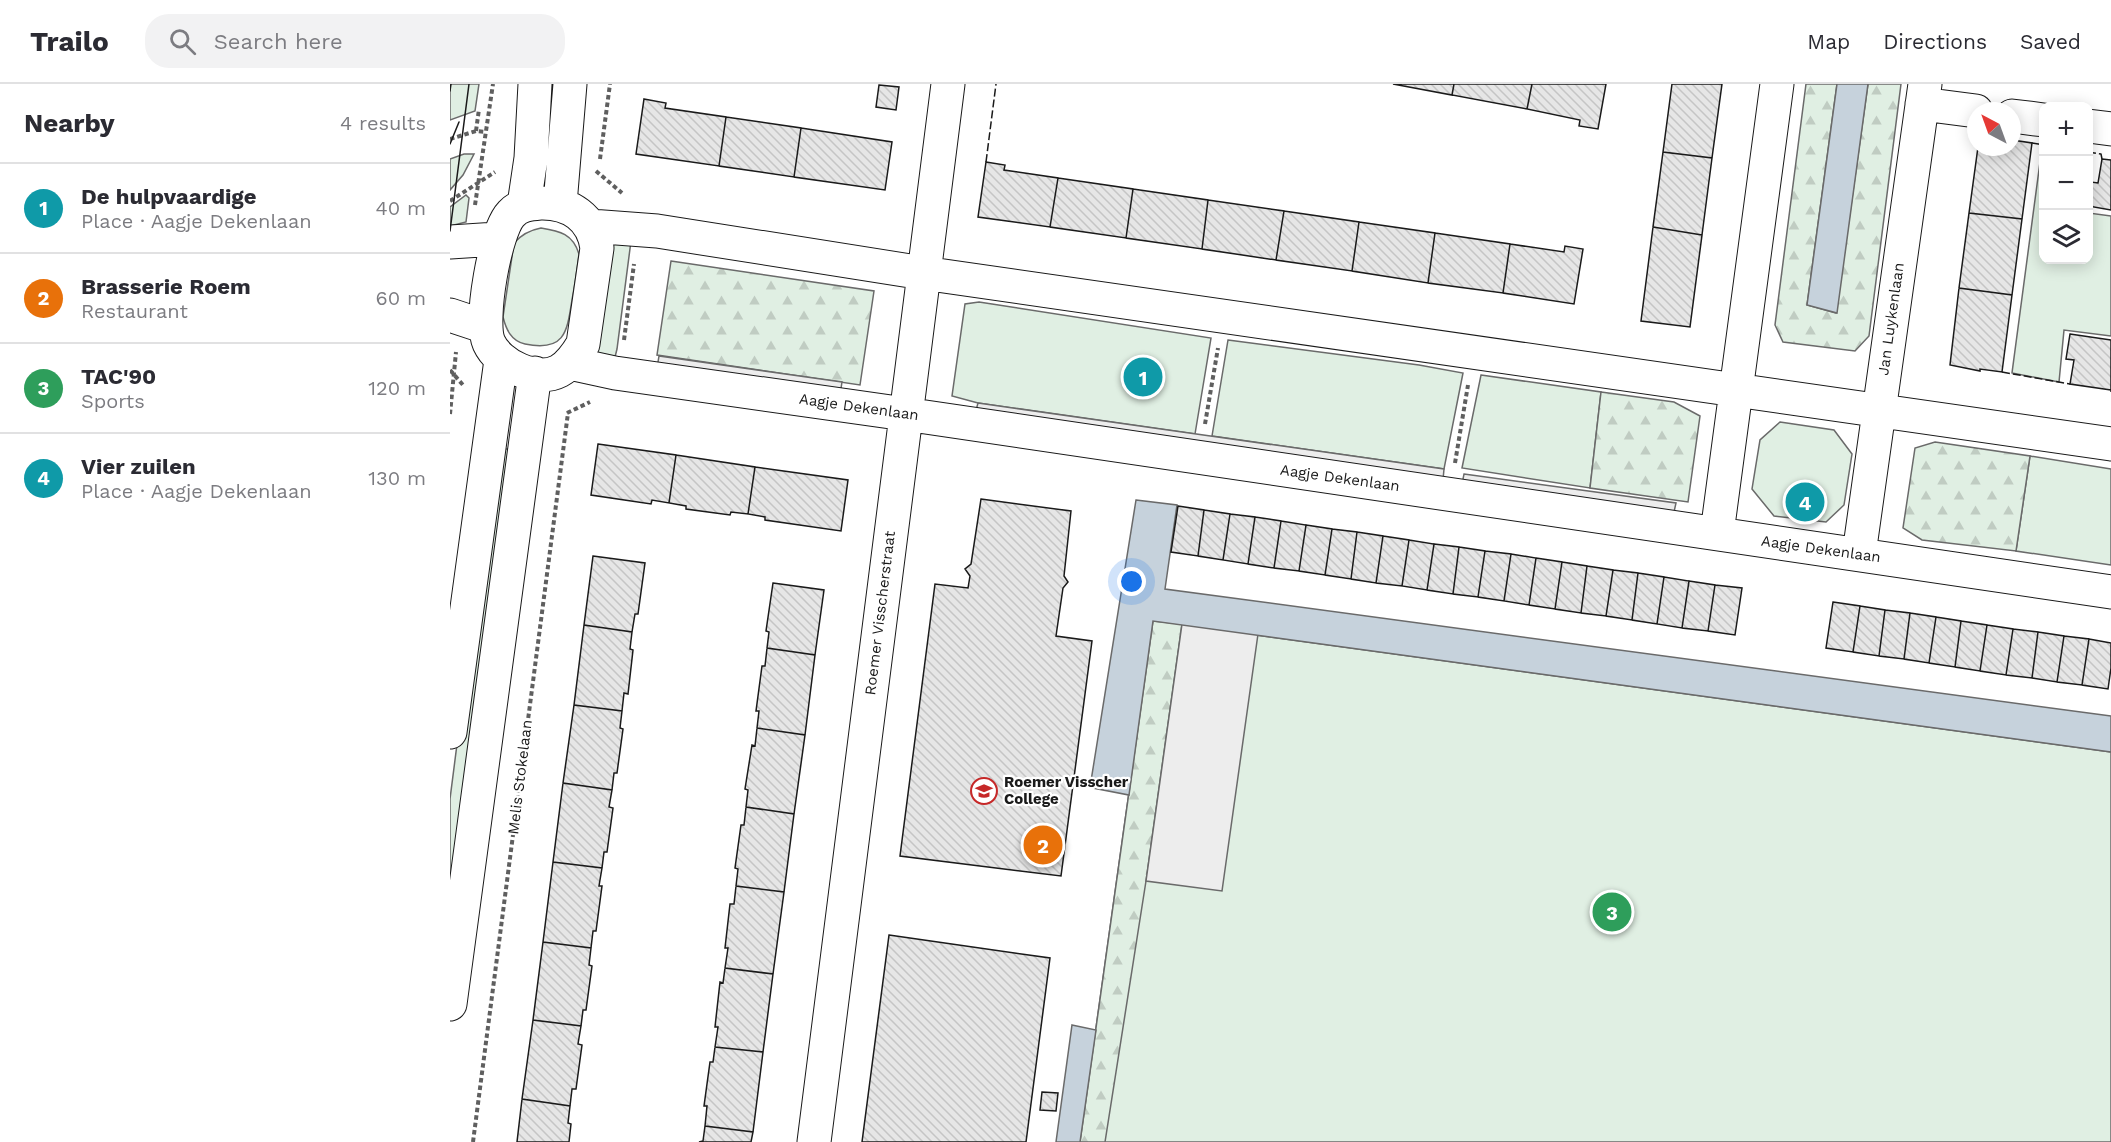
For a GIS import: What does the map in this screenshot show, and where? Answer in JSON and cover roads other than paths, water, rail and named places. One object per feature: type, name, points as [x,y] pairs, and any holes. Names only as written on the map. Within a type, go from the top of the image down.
[{"type":"street","points":[[524,205],[531,158],[536,84]]},
{"type":"street","points":[[560,204],[570,84]]},
{"type":"street","name":"Roemer Visscherstraat","points":[[814,1142],[948,84]]},
{"type":"street","points":[[1717,533],[1777,84]]},
{"type":"street","points":[[1923,94],[1967,108]]},
{"type":"street","name":"Jan Luykenlaan","points":[[1858,554],[1923,94]]},
{"type":"street","points":[[2021,117],[2039,119]]},
{"type":"street","points":[[2093,127],[2111,129]]},
{"type":"street","points":[[560,204],[573,209],[586,220],[596,238],[597,248],[591,295],[583,344],[569,363],[554,373],[535,373],[520,370],[501,360],[489,343],[486,327],[490,280],[497,240],[512,213],[524,205],[560,204]]},
{"type":"street","points":[[590,226],[657,231],[1223,317],[2111,444]]},
{"type":"street","points":[[450,242],[497,240]]},
{"type":"street","points":[[450,315],[486,327]]},
{"type":"street","points":[[450,732],[501,360]]},
{"type":"street","name":"Aagje Dekenlaan","points":[[569,363],[615,373],[2111,592]]},
{"type":"street","points":[[450,1004],[535,373]]},
{"type":"tram line","points":[[450,91],[451,84]]},
{"type":"tram line","points":[[450,231],[469,84]]},
{"type":"tram line","points":[[450,144],[459,122]]},
{"type":"place","name":"De hulpvaardige","points":[[1143,377]]},
{"type":"place","name":"Vier zuilen","points":[[1805,502]]},
{"type":"place","name":"Roemer Visscher College","points":[[984,791]]},
{"type":"place","name":"Brasserie Roem","points":[[1043,845]]},
{"type":"place","name":"TAC'90","points":[[1612,912]]}]
